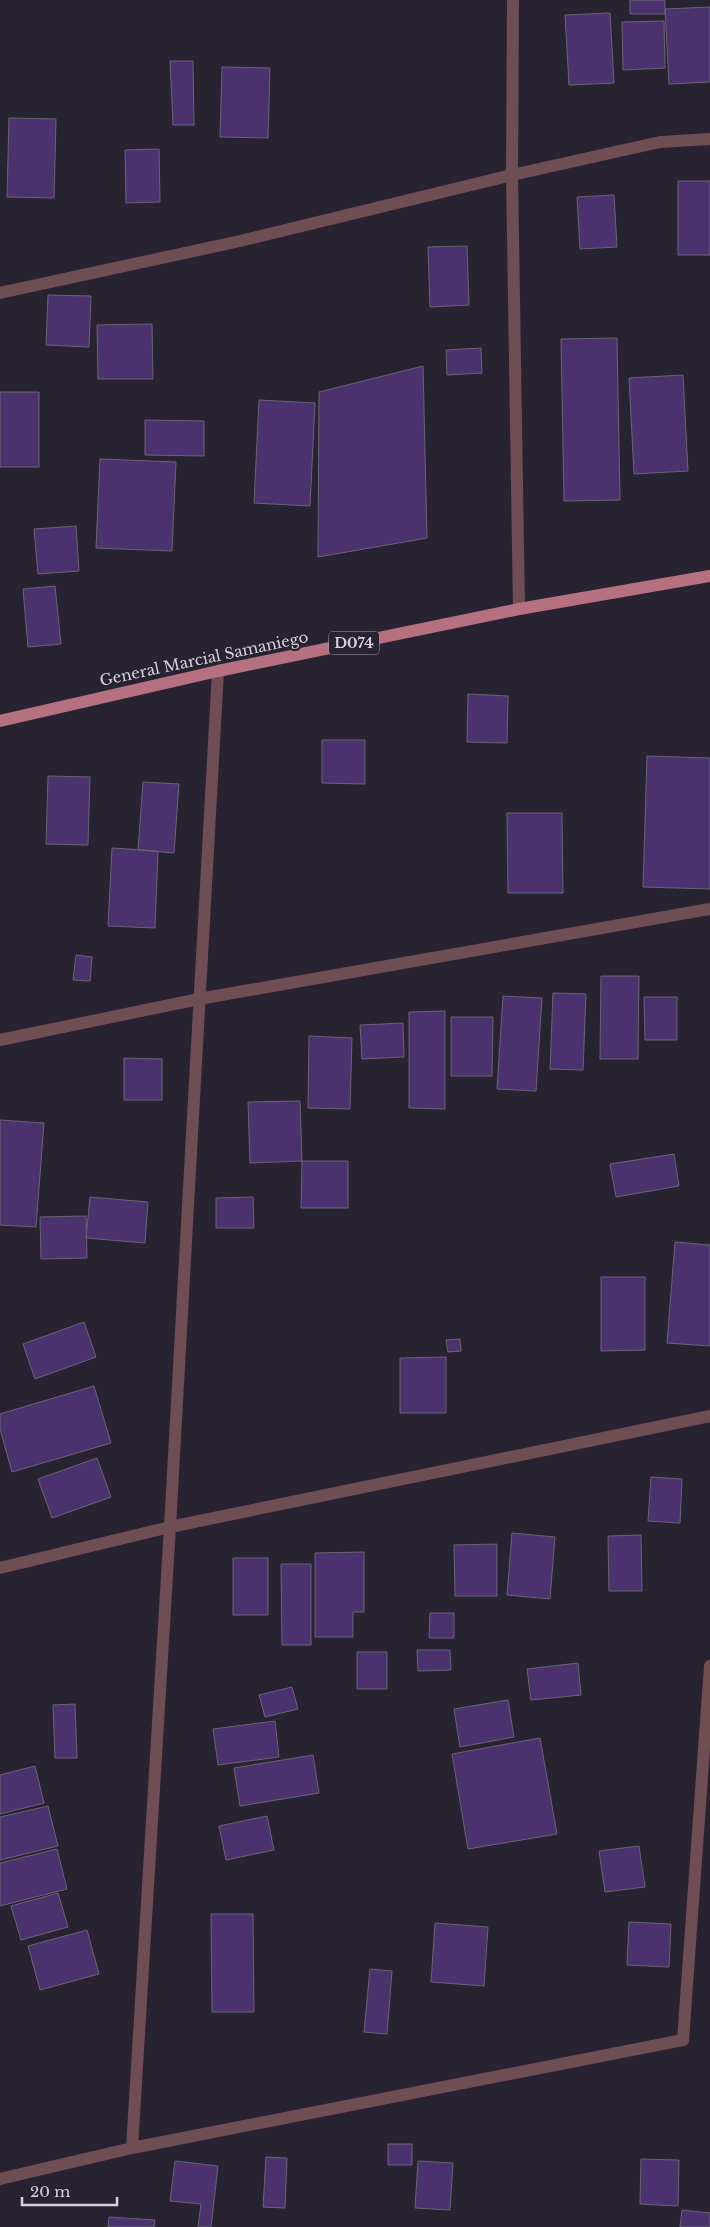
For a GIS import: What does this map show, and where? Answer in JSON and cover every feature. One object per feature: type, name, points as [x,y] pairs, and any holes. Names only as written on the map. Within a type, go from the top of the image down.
[{"type":"main road","name":"General Marcial Samaniego","points":[[0,721],[218,670],[519,609],[710,576]]},
{"type":"street","points":[[513,0],[512,175],[519,609]]},
{"type":"street","points":[[0,293],[240,241],[512,175],[660,142],[710,139]]},
{"type":"street","points":[[132,2148],[170,1527],[218,670]]},
{"type":"street","points":[[0,1040],[199,999],[710,909]]},
{"type":"street","points":[[0,1568],[170,1527],[710,1416]]},
{"type":"street","points":[[0,2179],[132,2148],[683,2040],[709,1701],[710,1666]]},
{"type":"building","points":[[630,0],[665,0],[665,14],[630,14]]},
{"type":"building","points":[[710,7],[710,82],[669,84],[665,9]]},
{"type":"building","points":[[610,13],[614,83],[569,85],[565,15]]},
{"type":"building","points":[[664,21],[665,68],[623,70],[622,22]]},
{"type":"building","points":[[170,61],[193,61],[194,125],[173,125]]},
{"type":"building","points":[[222,67],[270,68],[268,138],[220,137]]},
{"type":"building","points":[[9,118],[56,119],[54,198],[7,197]]},
{"type":"building","points":[[159,149],[160,202],[126,203],[125,150]]},
{"type":"building","points":[[678,181],[710,181],[710,255],[678,255]]},
{"type":"building","points":[[614,195],[617,247],[580,249],[577,197]]},
{"type":"building","points":[[467,246],[469,305],[430,307],[428,247]]},
{"type":"building","points":[[48,295],[91,296],[89,347],[46,345]]},
{"type":"building","points":[[152,324],[153,379],[98,379],[97,325]]},
{"type":"building","points":[[617,338],[620,500],[564,501],[561,339]]},
{"type":"building","points":[[481,348],[482,373],[447,375],[446,350]]},
{"type":"building","points":[[423,366],[427,538],[318,557],[319,392]]},
{"type":"building","points":[[683,375],[688,471],[634,474],[629,378]]},
{"type":"building","points":[[0,392],[39,392],[39,467],[0,467]]},
{"type":"building","points":[[259,400],[315,403],[310,506],[254,503]]},
{"type":"building","points":[[145,420],[204,421],[204,456],[145,455]]},
{"type":"building","points":[[100,459],[176,462],[172,551],[96,548]]},
{"type":"building","points":[[76,526],[79,571],[38,574],[34,529]]},
{"type":"building","points":[[55,586],[61,644],[28,647],[23,589]]},
{"type":"building","points":[[468,694],[508,696],[507,743],[467,742]]},
{"type":"building","points":[[322,740],[365,740],[365,784],[322,783]]},
{"type":"building","points":[[647,756],[710,758],[710,889],[643,887]]},
{"type":"building","points":[[48,776],[90,777],[88,845],[46,844]]},
{"type":"building","points":[[143,782],[179,784],[174,853],[138,850]]},
{"type":"building","points":[[507,813],[562,813],[563,893],[508,893]]},
{"type":"building","points":[[112,848],[158,851],[155,928],[108,926]]},
{"type":"building","points":[[76,955],[92,957],[90,981],[73,980]]},
{"type":"building","points":[[601,976],[639,976],[638,1059],[600,1059]]},
{"type":"building","points":[[553,993],[586,994],[583,1070],[550,1069]]},
{"type":"building","points":[[503,996],[542,998],[536,1091],[497,1089]]},
{"type":"building","points":[[644,997],[677,997],[677,1040],[645,1040]]},
{"type":"building","points":[[445,1011],[445,1109],[409,1108],[409,1012]]},
{"type":"building","points":[[451,1017],[493,1017],[492,1076],[451,1076]]},
{"type":"building","points":[[403,1023],[404,1057],[362,1059],[360,1025]]},
{"type":"building","points":[[309,1036],[352,1038],[350,1109],[308,1108]]},
{"type":"building","points":[[124,1058],[162,1059],[162,1100],[124,1100]]},
{"type":"building","points":[[300,1101],[302,1161],[250,1163],[248,1102]]},
{"type":"building","points":[[0,1120],[44,1123],[36,1227],[0,1225]]},
{"type":"building","points":[[674,1154],[679,1186],[616,1197],[610,1164]]},
{"type":"building","points":[[302,1161],[348,1161],[348,1208],[301,1208]]},
{"type":"building","points":[[90,1197],[148,1202],[145,1243],[86,1238]]},
{"type":"building","points":[[253,1197],[254,1228],[216,1228],[216,1198]]},
{"type":"building","points":[[86,1216],[87,1258],[41,1259],[40,1217]]},
{"type":"building","points":[[675,1242],[710,1245],[710,1346],[667,1343]]},
{"type":"building","points":[[601,1277],[645,1277],[645,1350],[601,1351]]},
{"type":"building","points":[[84,1322],[96,1357],[35,1379],[23,1344]]},
{"type":"building","points":[[460,1339],[461,1351],[448,1352],[446,1340]]},
{"type":"building","points":[[446,1357],[446,1413],[400,1413],[400,1358]]},
{"type":"building","points":[[94,1386],[111,1443],[12,1472],[0,1429],[0,1414]]},
{"type":"building","points":[[97,1458],[111,1497],[52,1518],[38,1479]]},
{"type":"building","points":[[651,1477],[682,1479],[680,1523],[648,1521]]},
{"type":"building","points":[[512,1533],[555,1537],[550,1599],[507,1595]]},
{"type":"building","points":[[641,1535],[642,1591],[609,1591],[608,1536]]},
{"type":"building","points":[[497,1544],[497,1596],[455,1596],[454,1545]]},
{"type":"building","points":[[364,1552],[364,1612],[353,1612],[353,1637],[315,1637],[315,1553]]},
{"type":"building","points":[[233,1558],[268,1558],[268,1615],[233,1615]]},
{"type":"building","points":[[281,1564],[311,1564],[311,1645],[282,1645]]},
{"type":"building","points":[[430,1613],[454,1613],[454,1638],[429,1638]]},
{"type":"building","points":[[417,1650],[450,1650],[451,1670],[418,1671]]},
{"type":"building","points":[[357,1652],[387,1652],[387,1689],[357,1689]]},
{"type":"building","points":[[578,1663],[581,1695],[531,1700],[527,1669]]},
{"type":"building","points":[[292,1687],[298,1709],[265,1717],[259,1695]]},
{"type":"building","points":[[508,1700],[514,1737],[460,1747],[454,1709]]},
{"type":"building","points":[[75,1704],[77,1758],[55,1758],[53,1705]]},
{"type":"building","points":[[275,1721],[279,1757],[218,1765],[213,1729]]},
{"type":"building","points":[[540,1738],[557,1834],[468,1849],[452,1754]]},
{"type":"building","points":[[313,1755],[319,1793],[240,1806],[234,1768]]},
{"type":"building","points":[[35,1766],[44,1803],[0,1814],[0,1775]]},
{"type":"building","points":[[48,1806],[58,1846],[0,1860],[0,1817]]},
{"type":"building","points":[[267,1816],[274,1850],[226,1860],[219,1826]]},
{"type":"building","points":[[639,1846],[645,1887],[605,1892],[599,1851]]},
{"type":"building","points":[[57,1849],[67,1889],[0,1906],[0,1863]]},
{"type":"building","points":[[58,1893],[68,1927],[21,1940],[11,1906]]},
{"type":"building","points":[[211,1914],[253,1914],[254,2012],[212,2012]]},
{"type":"building","points":[[629,1922],[671,1924],[669,1967],[627,1965]]},
{"type":"building","points":[[435,1923],[488,1927],[484,1986],[431,1982]]},
{"type":"building","points":[[87,1930],[99,1974],[40,1990],[28,1946]]},
{"type":"building","points":[[370,1969],[392,1971],[387,2034],[364,2032]]},
{"type":"building","points":[[388,2144],[412,2144],[412,2165],[388,2165]]},
{"type":"building","points":[[266,2157],[287,2158],[285,2208],[263,2207]]},
{"type":"building","points":[[641,2159],[679,2160],[678,2206],[640,2204]]},
{"type":"building","points":[[175,2161],[218,2166],[211,2227],[198,2227],[201,2204],[170,2201]]},
{"type":"building","points":[[418,2161],[453,2163],[450,2210],[415,2208]]},
{"type":"building","points":[[682,2210],[710,2213],[710,2227],[680,2227]]},
{"type":"building","points":[[109,2217],[155,2220],[154,2227],[108,2227]]}]
